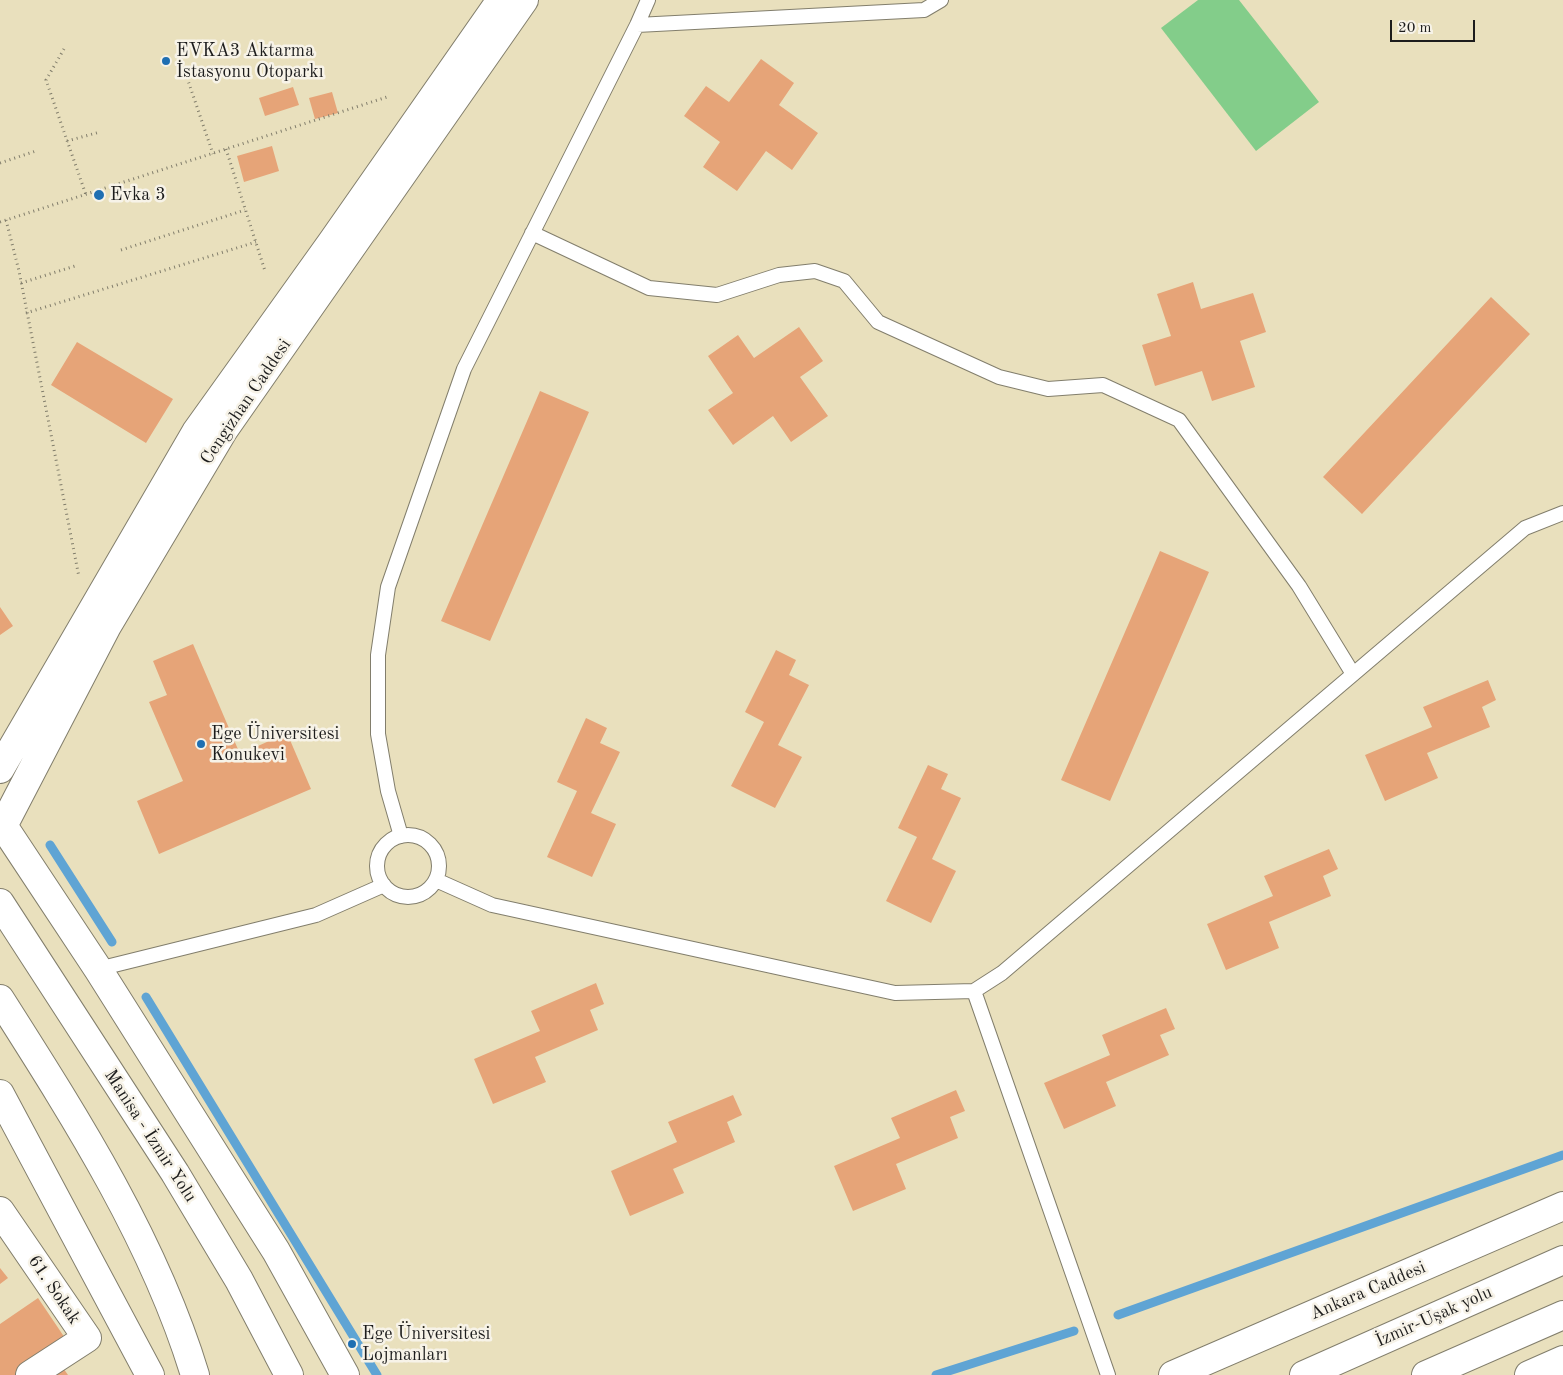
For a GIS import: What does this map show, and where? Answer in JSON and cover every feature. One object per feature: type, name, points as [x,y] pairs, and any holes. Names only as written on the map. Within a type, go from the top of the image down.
[{"type":"main road","name":"Cengizhan Caddesi","points":[[0,769],[196,432],[332,242],[501,0]]},
{"type":"main road","name":"Cengizhan Caddesi","points":[[2,824],[107,626],[223,431],[524,0]]},
{"type":"main road","points":[[2,824],[98,970],[276,1251],[345,1375]]},
{"type":"main road","name":"Manisa - İzmir Yolu","points":[[0,903],[180,1181],[239,1280],[289,1375]]},
{"type":"main road","points":[[0,999],[70,1109],[130,1217],[184,1341],[195,1375]]},
{"type":"main road","points":[[0,1094],[150,1375]]},
{"type":"main road","name":"Ankara Caddesi","points":[[1172,1375],[1563,1206]]},
{"type":"main road","name":"61. Sokak","points":[[0,1211],[87,1338],[30,1375]]},
{"type":"main road","name":"İzmir-Uşak yolu","points":[[1304,1375],[1563,1260]]},
{"type":"main road","points":[[1426,1375],[1563,1315]]},
{"type":"main road","points":[[1529,1375],[1563,1360]]},
{"type":"lane","points":[[401,836],[388,791],[378,734],[378,655],[388,587],[464,369],[648,0]]},
{"type":"lane","points":[[637,25],[924,10],[941,0]]},
{"type":"lane","points":[[532,233],[649,288],[717,295],[779,275],[815,271],[844,281],[878,322],[999,377],[1048,388],[1103,385],[1179,420],[1299,586],[1353,674]]},
{"type":"lane","points":[[436,880],[492,905],[895,993],[974,991],[1002,973],[1525,528],[1563,513]]},
{"type":"lane","points":[[410,835],[429,843],[438,860],[436,880],[422,894],[412,897],[402,896],[384,885],[378,871],[380,856],[384,847],[401,836],[410,835]]},
{"type":"lane","points":[[98,970],[316,915],[384,885]]},
{"type":"lane","points":[[974,991],[1108,1375]]},
{"type":"path","points":[[64,49],[46,80],[86,195]]},
{"type":"path","points":[[179,54],[213,154]]},
{"type":"path","points":[[0,222],[387,97]]},
{"type":"path","points":[[67,141],[100,132]]},
{"type":"path","points":[[226,149],[265,270]]},
{"type":"path","points":[[0,163],[36,151]]},
{"type":"path","points":[[121,250],[245,210]]},
{"type":"path","points":[[6,220],[21,283],[87,619]]},
{"type":"path","points":[[26,313],[256,242]]},
{"type":"path","points":[[21,283],[75,266]]},
{"type":"green space","points":[[1198,0],[1239,0],[1319,102],[1256,151],[1161,28]]},
{"type":"building","points":[[761,59],[794,83],[779,105],[818,133],[792,170],[766,151],[737,191],[703,167],[720,142],[684,116],[706,86],[729,102]]},
{"type":"building","points":[[293,87],[299,105],[265,116],[259,98]]},
{"type":"building","points":[[332,92],[338,113],[315,119],[309,98]]},
{"type":"building","points":[[272,146],[279,171],[244,182],[237,156]]},
{"type":"building","points":[[1193,282],[1201,309],[1253,293],[1266,332],[1240,341],[1255,387],[1212,401],[1202,371],[1155,386],[1142,345],[1171,336],[1157,294]]},
{"type":"building","points":[[1491,297],[1530,334],[1362,514],[1323,477]]},
{"type":"building","points":[[799,327],[823,361],[800,377],[828,416],[791,442],[773,416],[733,445],[708,410],[733,393],[708,356],[738,335],[754,358]]},
{"type":"building","points":[[77,342],[173,399],[146,443],[51,385]]},
{"type":"building","points":[[540,391],[589,412],[490,641],[441,621]]},
{"type":"building","points":[[1160,551],[1209,572],[1110,801],[1061,780]]},
{"type":"building","points":[[0,607],[13,626],[0,635]]},
{"type":"building","name":"Ege Üniversitesi Konukevi","points":[[193,644],[240,754],[287,733],[311,789],[159,854],[137,801],[183,781],[149,702],[167,695],[153,661]]},
{"type":"building","points":[[776,650],[796,660],[789,675],[809,685],[778,745],[802,757],[775,808],[731,786],[764,722],[745,712]]},
{"type":"building","points":[[1488,680],[1496,700],[1482,707],[1490,727],[1427,753],[1438,778],[1385,801],[1365,755],[1432,727],[1423,707]]},
{"type":"building","points":[[586,718],[607,728],[600,743],[620,752],[591,813],[616,824],[592,877],[547,857],[577,791],[557,782]]},
{"type":"building","points":[[928,765],[948,774],[941,789],[961,798],[932,859],[956,871],[931,923],[886,901],[917,837],[898,828]]},
{"type":"building","points":[[1329,849],[1338,869],[1323,876],[1331,896],[1269,922],[1279,948],[1226,970],[1207,924],[1273,896],[1264,876]]},
{"type":"building","points":[[596,983],[604,1004],[590,1010],[598,1030],[535,1057],[546,1082],[493,1104],[474,1059],[540,1031],[531,1011]]},
{"type":"building","points":[[1166,1008],[1175,1029],[1160,1035],[1169,1055],[1106,1082],[1116,1106],[1064,1129],[1044,1083],[1110,1055],[1102,1035]]},
{"type":"building","points":[[956,1090],[965,1111],[950,1117],[958,1138],[896,1164],[906,1189],[853,1211],[834,1166],[900,1138],[891,1118]]},
{"type":"building","points":[[733,1095],[742,1115],[727,1122],[735,1142],[673,1169],[684,1193],[630,1216],[611,1171],[677,1142],[668,1122]]},
{"type":"building","points":[[0,1268],[8,1278],[0,1284]]},
{"type":"building","points":[[38,1298],[69,1344],[24,1375],[0,1375],[0,1324]]},
{"type":"building","points":[[61,1365],[68,1375],[46,1375]]},
{"type":"waterway","points":[[50,845],[112,942]]},
{"type":"waterway","points":[[146,997],[377,1375]]},
{"type":"waterway","points":[[1118,1315],[1563,1155]]},
{"type":"waterway","points":[[936,1375],[1074,1331]]},
{"type":"place","name":"EVKA3 Aktarma İstasyonu Otoparkı","points":[[166,61]]},
{"type":"place","name":"Evka 3","points":[[99,195]]},
{"type":"place","name":"Ege Üniversitesi Konukevi","points":[[201,744]]},
{"type":"place","name":"Ege Üniversitesi Lojmanları","points":[[352,1344]]}]
